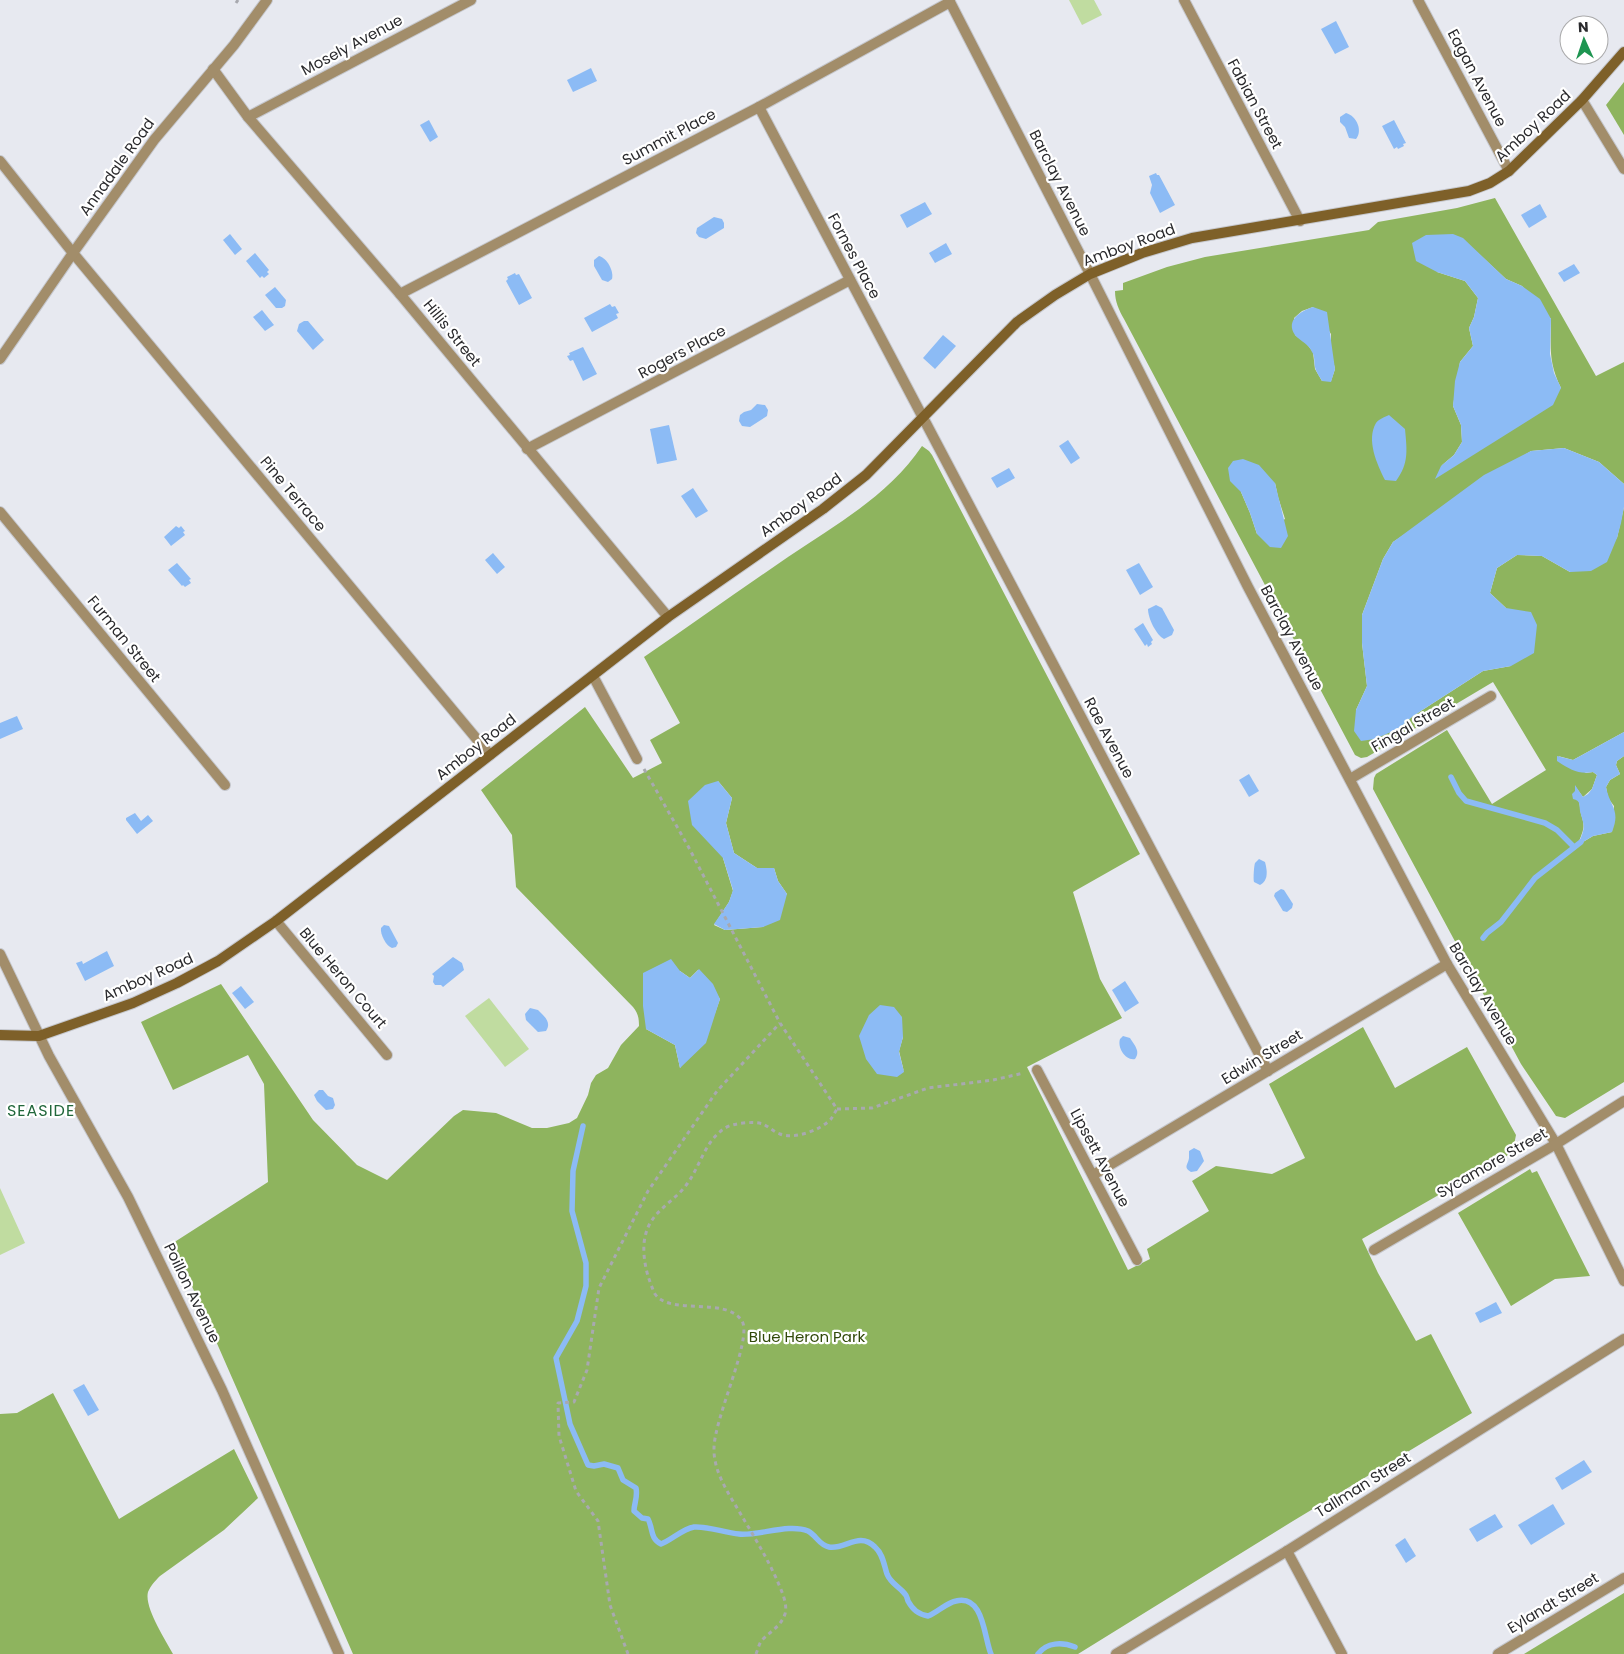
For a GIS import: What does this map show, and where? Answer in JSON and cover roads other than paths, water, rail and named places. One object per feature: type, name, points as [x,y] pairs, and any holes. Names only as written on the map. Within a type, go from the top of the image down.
[{"type":"main road","name":"Amboy Road","points":[[0,1035],[39,1036],[124,1006],[177,983],[218,961],[276,921],[668,617],[823,509],[866,475],[1017,322],[1055,295],[1090,274],[1142,253],[1192,238],[1469,191],[1490,183],[1509,171],[1582,100],[1624,52]]},
{"type":"street","name":"Annadale Road","points":[[0,359],[72,253],[154,140],[234,44],[267,0]]},
{"type":"street","name":"Mosely Avenue","points":[[248,117],[471,0]]},
{"type":"street","name":"Fabian Street","points":[[1184,0],[1300,221]]},
{"type":"street","name":"Eagan Avenue","points":[[1418,0],[1509,171]]},
{"type":"street","name":"Summit Place","points":[[400,294],[759,107],[949,1]]},
{"type":"street","name":"Barclay Avenue","points":[[949,1],[1090,274],[1248,587],[1447,964],[1556,1144],[1624,1281]]},
{"type":"street","name":"Hillis Street","points":[[213,68],[248,117],[400,294],[668,617]]},
{"type":"street","points":[[1582,100],[1624,169]]},
{"type":"street","name":"Fornes Place","points":[[759,107],[923,419]]},
{"type":"street","name":"Pine Terrace","points":[[0,161],[72,253],[490,755]]},
{"type":"street","name":"Rogers Place","points":[[528,449],[850,280]]},
{"type":"street","name":"Rae Avenue","points":[[923,419],[1268,1071]]},
{"type":"street","name":"Furman Street","points":[[0,512],[225,785]]},
{"type":"street","points":[[593,676],[637,759]]},
{"type":"street","name":"Fingal Street","points":[[1350,779],[1491,696]]},
{"type":"street","name":"Blue Heron Court","points":[[276,921],[387,1055]]},
{"type":"street","name":"Poillon Avenue","points":[[0,954],[39,1036],[128,1197],[222,1390],[339,1654]]},
{"type":"street","name":"Edwin Street","points":[[1093,1175],[1447,964]]},
{"type":"street","name":"Lipsett Avenue","points":[[1037,1070],[1136,1260]]},
{"type":"street","name":"Sycamore Street","points":[[1374,1250],[1556,1144],[1624,1101]]},
{"type":"street","name":"Tallman Street","points":[[1116,1654],[1287,1551],[1624,1339]]},
{"type":"street","points":[[1287,1551],[1342,1654]]},
{"type":"street","name":"Eylandt Street","points":[[1498,1654],[1624,1578]]},
{"type":"water","points":[[1336,21],[1349,47],[1335,54],[1321,29]]},
{"type":"water","points":[[591,68],[597,81],[573,92],[567,80]]},
{"type":"water","points":[[1346,113],[1353,117],[1358,124],[1359,132],[1356,139],[1349,138],[1345,127],[1340,122],[1340,117]]},
{"type":"water","points":[[429,120],[438,137],[430,142],[420,125]]},
{"type":"water","points":[[1394,120],[1406,143],[1398,149],[1397,147],[1394,149],[1382,126]]},
{"type":"water","points":[[1156,173],[1159,175],[1175,205],[1160,213],[1150,193],[1152,185],[1149,176]]},
{"type":"water","points":[[925,202],[932,214],[907,228],[900,215]]},
{"type":"water","points":[[1540,204],[1547,217],[1529,228],[1521,215]]},
{"type":"water","points":[[714,217],[722,219],[724,228],[706,239],[699,237],[696,233],[697,228]]},
{"type":"water","points":[[230,234],[242,249],[235,255],[223,240]]},
{"type":"water","points":[[1453,234],[1463,238],[1506,279],[1522,286],[1540,299],[1551,319],[1550,354],[1554,373],[1561,388],[1553,405],[1435,479],[1441,466],[1454,455],[1462,442],[1461,425],[1453,406],[1455,381],[1460,362],[1473,346],[1469,328],[1474,317],[1478,298],[1465,281],[1437,272],[1416,261],[1412,243],[1426,235]]},
{"type":"water","points":[[946,243],[952,254],[935,263],[929,253]]},
{"type":"water","points":[[255,253],[269,270],[267,272],[269,274],[264,278],[262,276],[260,278],[246,261]]},
{"type":"water","points":[[599,256],[605,259],[611,269],[612,279],[608,282],[602,280],[594,266],[594,260]]},
{"type":"water","points":[[1574,264],[1580,273],[1564,282],[1558,273]]},
{"type":"water","points":[[515,273],[516,275],[519,274],[532,298],[519,305],[506,281],[507,277]]},
{"type":"water","points":[[275,287],[286,300],[285,306],[282,308],[276,308],[265,295]]},
{"type":"water","points":[[610,304],[612,307],[615,306],[619,313],[616,314],[618,318],[592,332],[584,318]]},
{"type":"water","points":[[1313,307],[1327,312],[1335,369],[1331,382],[1322,381],[1316,369],[1311,349],[1292,330],[1293,321],[1296,317]]},
{"type":"water","points":[[262,310],[274,325],[265,331],[253,317]]},
{"type":"water","points":[[308,321],[324,340],[313,350],[297,331],[299,324]]},
{"type":"water","points":[[943,335],[956,346],[935,369],[923,358]]},
{"type":"water","points":[[583,347],[597,374],[583,381],[573,360],[570,361],[567,356],[570,355],[569,353]]},
{"type":"water","points":[[757,404],[765,405],[768,410],[767,416],[750,427],[742,426],[739,421],[740,415],[751,410]]},
{"type":"water","points":[[1389,415],[1405,429],[1406,457],[1396,481],[1385,480],[1372,444],[1373,430],[1376,423]]},
{"type":"water","points":[[669,425],[677,460],[657,464],[650,429]]},
{"type":"water","points":[[1068,440],[1080,458],[1071,464],[1059,446]]},
{"type":"water","points":[[1564,448],[1599,462],[1624,484],[1624,507],[1621,523],[1607,562],[1591,571],[1570,572],[1542,556],[1517,555],[1497,568],[1490,593],[1506,608],[1531,612],[1537,625],[1534,653],[1511,666],[1483,671],[1413,716],[1398,729],[1375,739],[1361,741],[1354,731],[1356,710],[1367,686],[1362,643],[1362,615],[1383,559],[1393,542],[1484,475],[1531,451]]},
{"type":"water","points":[[1243,459],[1259,465],[1275,483],[1288,536],[1281,548],[1270,547],[1257,534],[1241,492],[1230,481],[1228,468],[1233,461]]},
{"type":"water","points":[[1009,468],[1015,478],[997,488],[991,478]]},
{"type":"water","points":[[693,488],[708,511],[696,518],[681,496]]},
{"type":"water","points":[[176,526],[179,528],[181,526],[185,531],[183,532],[185,535],[171,546],[164,537]]},
{"type":"water","points":[[493,553],[505,567],[497,574],[485,560]]},
{"type":"water","points":[[177,563],[191,579],[189,580],[191,583],[185,587],[168,570]]},
{"type":"water","points":[[1139,563],[1153,587],[1140,595],[1126,570]]},
{"type":"water","points":[[1156,605],[1162,608],[1174,630],[1172,635],[1164,639],[1155,630],[1148,613],[1148,609]]},
{"type":"water","points":[[1143,623],[1153,640],[1152,644],[1148,647],[1147,644],[1145,646],[1134,629]]},
{"type":"water","points":[[17,716],[23,729],[0,739],[0,723]]},
{"type":"water","points":[[1624,732],[1624,756],[1617,761],[1616,765],[1620,774],[1610,780],[1606,787],[1615,813],[1612,832],[1593,836],[1583,842],[1579,842],[1583,833],[1583,823],[1579,803],[1573,799],[1572,794],[1575,791],[1575,785],[1583,797],[1588,794],[1597,775],[1593,772],[1583,773],[1570,769],[1557,761],[1557,756],[1573,760]]},
{"type":"water","points":[[1249,774],[1259,791],[1249,797],[1239,780]]},
{"type":"water","points":[[718,781],[732,798],[726,823],[734,853],[757,868],[774,868],[778,881],[787,894],[780,920],[763,927],[725,930],[714,924],[729,902],[733,890],[723,858],[692,825],[688,801],[705,785]]},
{"type":"water","points":[[135,813],[141,821],[148,815],[153,821],[137,834],[126,820],[126,818]]},
{"type":"water","points":[[1259,859],[1265,862],[1267,871],[1265,880],[1260,885],[1254,882],[1255,863]]},
{"type":"water","points":[[1281,889],[1284,890],[1293,904],[1292,908],[1287,912],[1283,911],[1274,896]]},
{"type":"water","points":[[384,925],[389,926],[398,943],[396,947],[390,947],[384,939],[381,928]]},
{"type":"water","points":[[107,951],[114,966],[85,981],[76,963],[82,961],[83,964]]},
{"type":"water","points":[[453,957],[462,963],[464,970],[443,987],[435,985],[432,974]]},
{"type":"water","points":[[671,959],[680,971],[690,978],[699,969],[713,984],[720,999],[706,1043],[680,1068],[675,1045],[646,1029],[643,1006],[643,973]]},
{"type":"water","points":[[1125,981],[1139,1003],[1125,1012],[1112,990]]},
{"type":"water","points":[[241,986],[254,1002],[245,1009],[232,993]]},
{"type":"water","points":[[880,1005],[894,1007],[902,1017],[903,1037],[899,1052],[904,1072],[897,1077],[877,1074],[866,1059],[859,1036],[869,1015]]},
{"type":"water","points":[[530,1008],[538,1010],[546,1019],[548,1028],[546,1031],[538,1032],[526,1020],[525,1014]]},
{"type":"water","points":[[1123,1036],[1130,1038],[1136,1048],[1137,1056],[1135,1059],[1128,1058],[1121,1050],[1119,1043]]},
{"type":"water","points":[[319,1090],[323,1090],[328,1096],[333,1098],[335,1105],[333,1109],[326,1110],[317,1101],[314,1095]]},
{"type":"water","points":[[1194,1148],[1200,1151],[1204,1161],[1197,1171],[1191,1172],[1187,1169],[1187,1166],[1189,1151]]},
{"type":"water","points":[[1496,1302],[1502,1313],[1480,1323],[1475,1313]]},
{"type":"water","points":[[84,1384],[99,1410],[88,1416],[73,1390]]},
{"type":"water","points":[[1584,1460],[1592,1472],[1562,1490],[1555,1478]]},
{"type":"water","points":[[1553,1504],[1565,1524],[1531,1545],[1518,1525]]},
{"type":"water","points":[[1495,1514],[1503,1527],[1477,1542],[1469,1529]]},
{"type":"water","points":[[1405,1538],[1416,1556],[1406,1563],[1395,1545]]},
{"type":"waterway","points":[[1451,777],[1459,793],[1466,801],[1545,823],[1557,830],[1574,847]]},
{"type":"waterway","points":[[1483,938],[1501,922],[1535,878],[1581,842]]},
{"type":"waterway","points":[[583,1126],[573,1171],[572,1211],[586,1263],[586,1286],[577,1321],[556,1358],[570,1424],[588,1465],[604,1464],[618,1468],[623,1480],[636,1488],[637,1494],[634,1511],[642,1518],[648,1519],[653,1536],[661,1544],[694,1527],[739,1534],[792,1528],[808,1531],[829,1547],[858,1541],[869,1543],[880,1553],[891,1580],[903,1591],[912,1607],[919,1613],[928,1616],[956,1601],[965,1601],[972,1604],[978,1610],[991,1654]]},
{"type":"waterway","points":[[1038,1654],[1046,1647],[1055,1644],[1075,1647]]},
{"type":"district","name":"SEASIDE","points":[[41,1110]]},
{"type":"park label","name":"Blue Heron Park","points":[[807,1337]]}]
